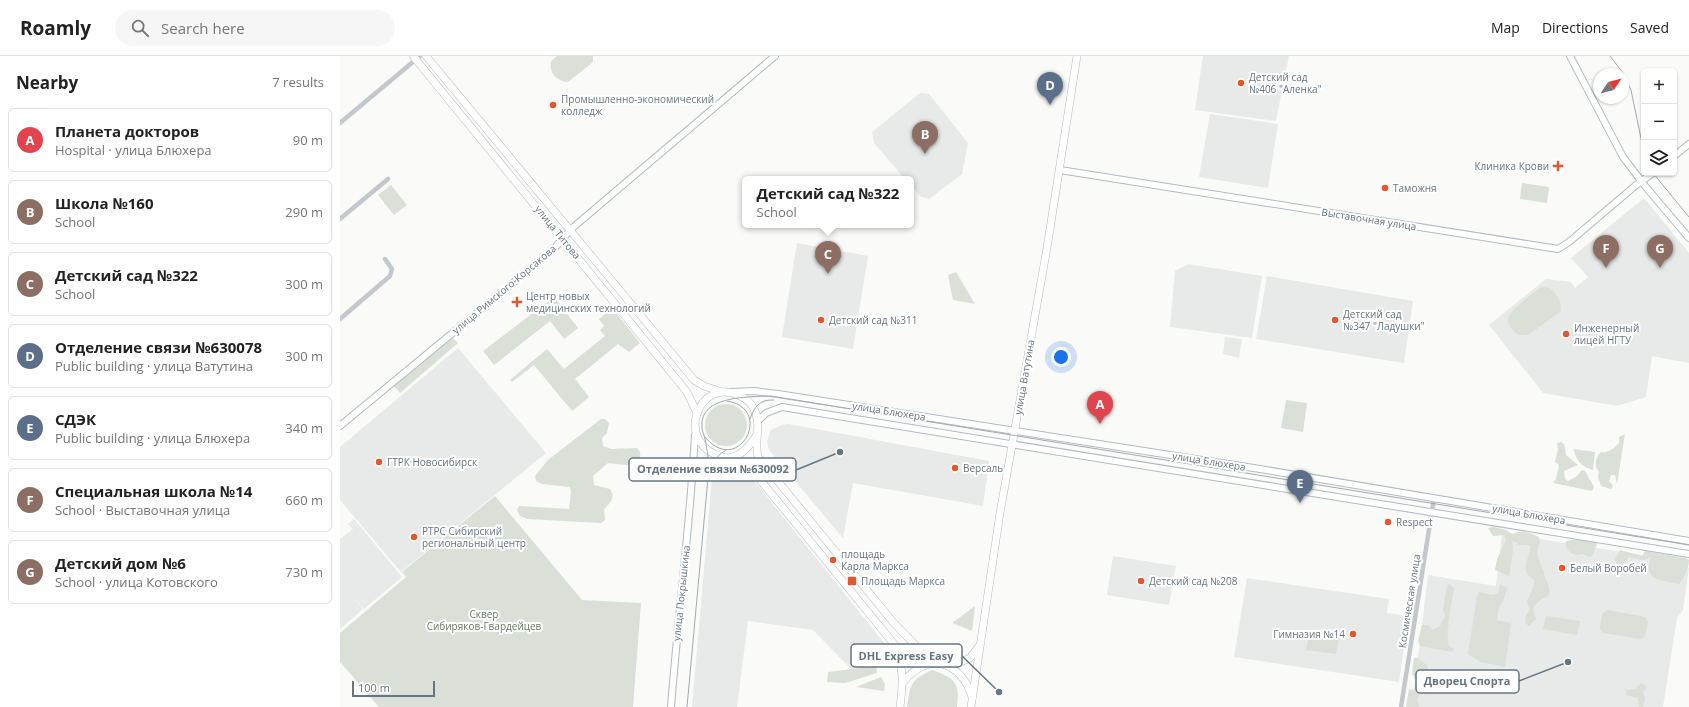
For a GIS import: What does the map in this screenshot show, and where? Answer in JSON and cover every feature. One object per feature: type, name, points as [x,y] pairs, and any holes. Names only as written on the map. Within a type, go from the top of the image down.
[{"type":"main road","name":"улица Титова","points":[[426,56],[694,380],[704,386],[726,392]]},
{"type":"main road","name":"улица Ватутина","points":[[972,698],[1014,430],[1060,170],[1077,56]]},
{"type":"main road","name":"улица Титова","points":[[416,57],[687,392],[697,413]]},
{"type":"main road","points":[[900,707],[903,683],[900,657],[894,644],[748,465],[707,450],[695,435],[697,413],[705,400],[726,392],[749,402],[754,408],[758,421],[756,436],[758,457],[893,622],[918,648],[936,662],[951,666],[964,680],[975,707]]},
{"type":"main road","points":[[729,458],[749,447],[756,436]]},
{"type":"main road","points":[[951,666],[970,658],[982,641]]},
{"type":"main road","points":[[903,683],[913,672],[929,663],[936,662]]},
{"type":"main road","points":[[970,707],[972,698]]},
{"type":"street","name":"улица Римского-Корсакова","points":[[340,426],[553,250],[570,230],[775,56]]},
{"type":"street","points":[[1570,56],[1617,146],[1642,181],[1689,238]]},
{"type":"street","points":[[340,123],[416,57]]},
{"type":"street","points":[[1677,154],[1689,144]]},
{"type":"street","name":"Выставочная улица","points":[[1060,170],[1558,249],[1569,242],[1649,176]]},
{"type":"street","points":[[340,219],[388,179]]},
{"type":"street","points":[[340,319],[390,276],[392,269],[385,259]]},
{"type":"street","name":"улица Блюхера","points":[[726,392],[754,391],[1014,430],[1689,541]]},
{"type":"street","name":"улица Блюхера","points":[[758,421],[766,413],[782,407],[1689,554]]},
{"type":"street","name":"улица Покрышкина","points":[[671,707],[679,608],[693,479],[695,435]]},
{"type":"street","points":[[693,479],[709,466],[729,458]]},
{"type":"street","name":"Космическая улица","points":[[1401,707],[1434,498]]},
{"type":"shaded area","name":"Детский сад №406 \"Аленка\"","points":[[1203,56],[1289,56],[1276,121],[1195,110]]},
{"type":"shaded area","points":[[920,93],[929,94],[968,143],[962,174],[929,199],[920,196],[914,189],[914,176],[902,176],[874,143],[872,132]]},
{"type":"shaded area","points":[[1210,114],[1278,124],[1268,188],[1199,177]]},
{"type":"shaded area","points":[[1644,198],[1689,253],[1689,363],[1652,356],[1646,397],[1617,406],[1543,393],[1489,325],[1546,279],[1571,282],[1575,288],[1588,277],[1571,258]]},
{"type":"shaded area","points":[[797,243],[868,256],[853,349],[782,337]]},
{"type":"shaded area","points":[[1188,264],[1262,276],[1252,338],[1170,327],[1175,271]]},
{"type":"shaded area","name":"Детский сад №347 \"Ладушки\"","points":[[1267,276],[1413,301],[1404,363],[1256,339]]},
{"type":"shaded area","points":[[1225,337],[1242,339],[1239,358],[1223,354]]},
{"type":"shaded area","points":[[458,348],[546,453],[401,572],[340,500],[340,447]]},
{"type":"shaded area","points":[[789,424],[989,461],[983,506],[853,483],[843,538],[769,450],[767,442],[771,430],[782,425]]},
{"type":"shaded area","points":[[733,465],[745,469],[884,643],[880,664],[851,669],[813,630],[748,621],[737,707],[692,707],[712,477],[717,469]]},
{"type":"shaded area","points":[[354,519],[402,577],[364,609],[351,594],[363,609],[340,629],[340,539],[353,529],[348,524]]},
{"type":"shaded area","points":[[1502,533],[1674,560],[1674,565],[1689,568],[1683,610],[1677,618],[1663,707],[1412,707],[1428,575],[1496,586]]},
{"type":"shaded area","name":"Детский сад №208","points":[[1113,556],[1176,566],[1169,605],[1107,595]]},
{"type":"shaded area","points":[[1247,578],[1389,599],[1387,613],[1409,616],[1399,682],[1234,657]]},
{"type":"green space","points":[[557,56],[593,56],[593,62],[568,82],[560,80],[552,73],[551,61]]},
{"type":"green space","points":[[1522,183],[1549,187],[1547,203],[1520,199]]},
{"type":"green space","points":[[391,185],[407,205],[394,215],[378,195]]},
{"type":"green space","points":[[956,272],[975,304],[953,300],[948,275]]},
{"type":"green space","points":[[1542,287],[1550,288],[1557,296],[1561,305],[1560,312],[1528,335],[1519,335],[1509,325],[1509,316],[1516,307]]},
{"type":"green space","points":[[554,297],[578,328],[564,339],[550,321],[494,365],[483,351]]},
{"type":"green space","points":[[612,308],[640,343],[629,352],[618,344],[575,379],[589,397],[572,411],[534,365],[512,382],[510,380],[547,349],[564,369],[605,336],[600,330],[604,326],[599,319]]},
{"type":"green space","points":[[452,337],[458,343],[400,393],[394,386]]},
{"type":"green space","points":[[1286,400],[1307,403],[1303,432],[1281,428]]},
{"type":"green space","points":[[726,404],[741,410],[747,425],[741,440],[726,446],[711,440],[705,425],[711,410]]},
{"type":"green space","points":[[601,419],[605,419],[609,423],[607,433],[602,438],[603,446],[611,449],[637,448],[640,453],[639,460],[635,466],[608,463],[593,476],[594,485],[610,489],[612,492],[612,500],[604,510],[605,520],[601,523],[527,519],[520,516],[517,510],[519,506],[569,509],[571,492],[570,487],[542,484],[536,481],[535,476],[548,460]]},
{"type":"green space","points":[[1625,434],[1617,484],[1615,475],[1611,475],[1609,481],[1613,486],[1611,489],[1601,486],[1598,477],[1599,472],[1596,465],[1597,457],[1601,452],[1609,451],[1613,448],[1619,443],[1619,437]]},
{"type":"green space","points":[[1561,442],[1564,444],[1566,455],[1578,465],[1564,471],[1565,479],[1568,481],[1576,477],[1582,470],[1585,471],[1594,487],[1592,491],[1553,483],[1556,479],[1559,465],[1555,462],[1558,449],[1557,443]]},
{"type":"green space","points":[[1574,449],[1595,452],[1593,470],[1586,467],[1578,460]]},
{"type":"green space","name":"Сквер Сибиряков-Гвардейцев","points":[[495,496],[582,600],[641,603],[633,707],[379,707],[340,662],[340,633],[406,577],[402,572]]},
{"type":"green space","points":[[1494,527],[1506,530],[1512,534],[1526,532],[1539,537],[1540,542],[1538,557],[1549,586],[1549,592],[1548,596],[1536,604],[1533,609],[1536,619],[1529,626],[1525,623],[1526,616],[1530,610],[1527,602],[1534,585],[1534,580],[1528,575],[1526,570],[1530,545],[1518,545],[1516,542],[1512,541],[1513,550],[1509,576],[1495,570],[1497,559],[1506,540],[1504,535],[1493,536],[1488,528]]},
{"type":"green space","points":[[1577,539],[1597,543],[1593,555],[1590,557],[1583,554],[1575,555],[1570,553],[1566,546],[1566,541]]},
{"type":"green space","points":[[1620,550],[1642,556],[1645,551],[1686,558],[1689,560],[1688,566],[1679,584],[1666,582],[1653,577],[1650,574],[1649,567],[1651,557],[1644,560],[1629,557],[1621,566],[1617,566],[1615,559]]},
{"type":"green space","points":[[1450,584],[1454,588],[1449,619],[1448,643],[1450,647],[1454,648],[1453,652],[1420,646],[1418,641],[1422,625],[1428,625],[1433,630],[1440,626],[1445,616],[1443,610],[1447,585]]},
{"type":"green space","points":[[1500,584],[1507,588],[1504,599],[1499,608],[1497,620],[1511,623],[1505,667],[1480,662],[1468,654],[1477,596],[1479,592],[1491,595],[1498,593]]},
{"type":"green space","points":[[975,606],[972,631],[952,623]]},
{"type":"green space","points":[[1608,610],[1645,617],[1648,622],[1645,636],[1641,639],[1603,633],[1600,628],[1602,614]]},
{"type":"green space","points":[[1546,616],[1580,621],[1577,635],[1543,629]]},
{"type":"green space","points":[[1309,633],[1339,637],[1336,654],[1306,650]]},
{"type":"green space","points":[[1414,658],[1418,658],[1428,666],[1426,676],[1422,679],[1415,679],[1412,674]]},
{"type":"green space","points":[[876,666],[877,673],[845,683],[827,682],[828,672]]},
{"type":"green space","points":[[932,670],[946,676],[954,682],[958,692],[957,707],[907,707],[911,688],[915,680]]},
{"type":"green space","points":[[881,677],[885,684],[884,691],[856,687]]},
{"type":"green space","points":[[1641,683],[1645,685],[1646,689],[1643,691],[1645,699],[1643,707],[1639,707],[1638,698],[1626,695],[1626,690],[1635,689]]},
{"type":"green space","points":[[1409,689],[1419,691],[1420,694],[1417,698],[1419,707],[1406,707]]},
{"type":"tram line","points":[[1610,56],[1623,73],[1631,90],[1641,140]]},
{"type":"tram line","points":[[1655,176],[1689,217]]},
{"type":"tram line","points":[[687,707],[709,467],[702,428],[703,417],[709,409],[717,403],[739,398],[771,396],[1689,545]]},
{"type":"tram line","points":[[750,419],[753,411],[761,402],[774,400]]},
{"type":"tram line","points":[[705,437],[718,448],[730,450],[740,445],[747,437],[750,426],[749,415],[741,406],[727,401]]},
{"type":"tram line","points":[[711,472],[712,465],[716,459],[726,450]]},
{"type":"place","name":"Детский сад №406 \"Аленка\"","points":[[1241,83]]},
{"type":"place","name":"Промышленно-экономический колледж","points":[[553,105]]},
{"type":"place","name":"Отделение связи №630078","points":[[1050,105]]},
{"type":"place","name":"Школа №160","points":[[925,154]]},
{"type":"place","name":"Клиника Крови","points":[[1558,166]]},
{"type":"place","name":"Таможня","points":[[1385,188]]},
{"type":"place","name":"Специальная школа №14","points":[[1606,268]]},
{"type":"place","name":"Детский дом №6","points":[[1660,268]]},
{"type":"place","name":"Детский сад №322","points":[[828,274]]},
{"type":"place","name":"Центр новых медицинских технологий","points":[[517,302]]},
{"type":"place","name":"Детский сад №311","points":[[821,320]]},
{"type":"place","name":"Детский сад №347 \"Ладушки\"","points":[[1335,320]]},
{"type":"place","name":"Инженерный лицей НГТУ","points":[[1566,334]]},
{"type":"place","name":"Планета докторов","points":[[1100,424]]},
{"type":"place","name":"Отделение связи №630092","points":[[840,452]]},
{"type":"place","name":"ГТРК Новосибирск","points":[[379,462]]},
{"type":"place","name":"Версаль","points":[[955,468]]},
{"type":"place","name":"СДЭК","points":[[1300,503]]},
{"type":"place","name":"Respect","points":[[1388,522]]},
{"type":"place","name":"РТРС Сибирский региональный центр","points":[[414,537]]},
{"type":"place","name":"площадь Карла Маркса","points":[[833,560]]},
{"type":"place","name":"Белый Воробей","points":[[1562,568]]},
{"type":"place","name":"Площадь Маркса","points":[[852,581]]},
{"type":"place","name":"Детский сад №208","points":[[1141,581]]},
{"type":"place","name":"Гимназия №14","points":[[1353,634]]},
{"type":"place","name":"Дворец Спорта","points":[[1568,662]]},
{"type":"place","name":"DHL Express Easy","points":[[999,692]]}]
